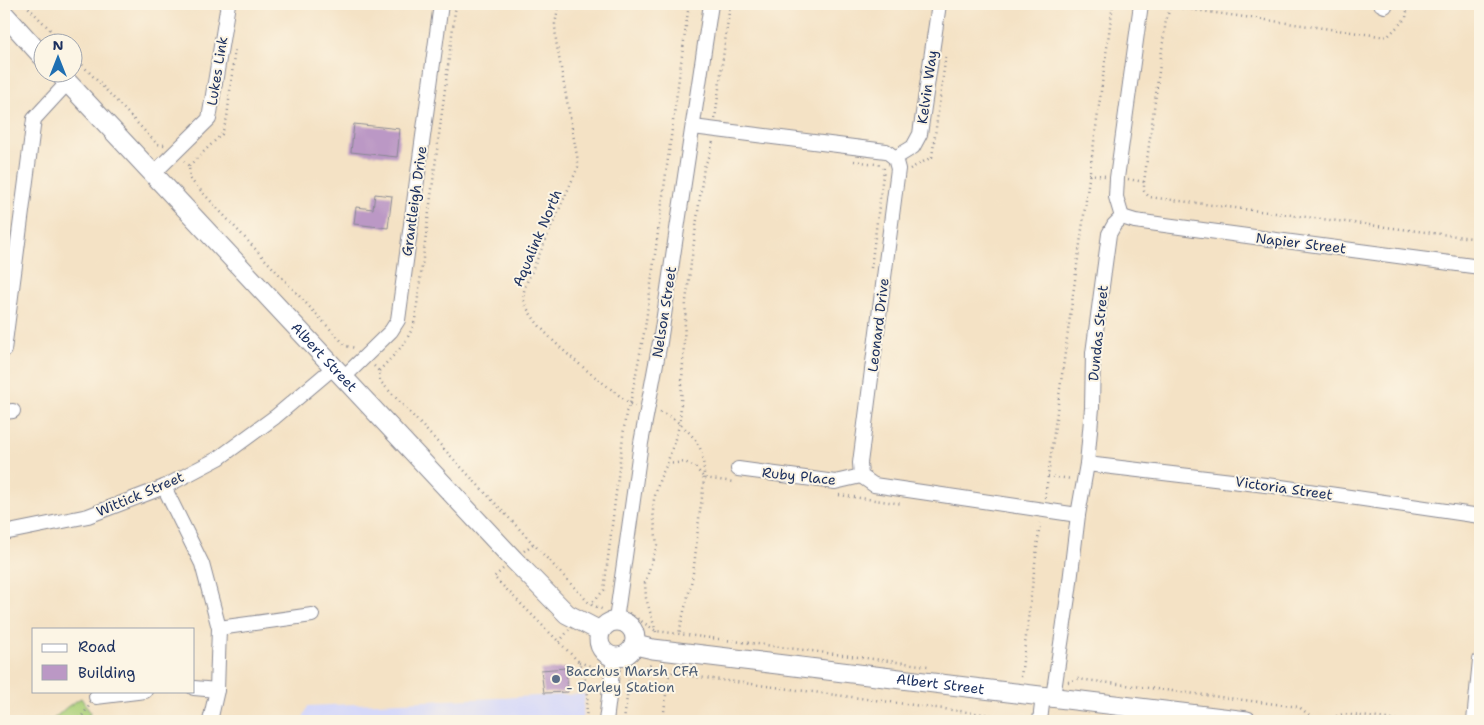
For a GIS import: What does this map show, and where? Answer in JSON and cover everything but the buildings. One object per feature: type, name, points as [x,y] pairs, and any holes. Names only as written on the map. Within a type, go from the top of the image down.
[{"type":"street","name":"Lukes Link","points":[[153,174],[209,120],[228,4]]},
{"type":"street","name":"Grantleigh Drive","points":[[338,373],[390,331],[398,320],[441,4]]},
{"type":"street","name":"Nelson Street","points":[[616,620],[641,443],[693,127],[711,4]]},
{"type":"street","name":"Kelvin Way","points":[[896,164],[913,147],[920,134],[939,4]]},
{"type":"street","points":[[1122,217],[1116,197],[1117,178],[1141,4]]},
{"type":"street","points":[[4,14],[32,45]]},
{"type":"street","points":[[4,350],[34,119],[60,82]]},
{"type":"street","name":"Albert Street","points":[[67,82],[514,560],[567,614],[600,631]]},
{"type":"street","points":[[693,127],[886,152],[896,164]]},
{"type":"street","name":"Leonard Drive","points":[[861,476],[860,463],[896,164]]},
{"type":"street","name":"Napier Street","points":[[1122,217],[1145,223],[1480,267]]},
{"type":"street","name":"Dundas Street","points":[[1036,721],[1050,691],[1087,464],[1092,408],[1092,353],[1109,234],[1122,217]]},
{"type":"street","name":"Wittick Street","points":[[4,533],[88,516],[164,487],[219,458],[338,373]]},
{"type":"street","name":"Victoria Street","points":[[1087,464],[1274,486],[1480,516]]},
{"type":"street","name":"Ruby Place","points":[[736,475],[836,482],[861,476]]},
{"type":"street","points":[[861,476],[874,485],[1042,516],[1078,515]]},
{"type":"street","points":[[164,487],[202,564],[220,628],[217,690],[210,721]]},
{"type":"street","points":[[220,628],[312,615]]},
{"type":"street","points":[[616,620],[622,621],[632,627],[634,633],[632,650],[626,654],[614,657],[608,655],[598,642],[600,631],[604,626],[616,620]]},
{"type":"street","name":"Albert Street","points":[[634,644],[653,660],[1050,691],[1247,721]]},
{"type":"street","points":[[606,721],[614,657]]},
{"type":"street","points":[[1474,721],[1480,660]]},
{"type":"street","points":[[195,688],[217,690]]},
{"type":"street","points":[[96,697],[137,692]]},
{"type":"path","points":[[25,4],[52,32]]},
{"type":"path","name":"Aqualink North","points":[[559,4],[555,24],[556,41],[578,167],[527,282],[524,296],[525,304],[534,318],[557,345],[630,404],[669,415],[680,423],[702,452],[704,478],[692,579],[681,621],[680,634],[933,666]]},
{"type":"path","points":[[559,642],[604,590],[626,412],[630,404],[645,328],[689,4]]},
{"type":"path","points":[[624,721],[630,672],[653,660],[656,632],[646,598],[645,584],[657,546],[653,511],[654,498],[680,423],[686,300],[704,167],[713,142],[730,4]]},
{"type":"path","points":[[1029,678],[1021,677],[1113,4]]},
{"type":"path","points":[[1147,4],[1387,37],[1406,18],[1408,4]]},
{"type":"path","points":[[1170,7],[1166,20],[1144,182],[1144,191],[1149,197],[1480,240]]},
{"type":"path","points":[[846,160],[884,165],[896,164],[912,169],[932,157],[946,52]]},
{"type":"path","points":[[1090,174],[1144,182]]},
{"type":"path","points":[[667,464],[684,462],[696,468],[704,478],[736,475]]},
{"type":"path","points":[[1048,476],[1083,480]]},
{"type":"path","points":[[832,494],[908,504]]},
{"type":"path","points":[[1031,521],[1042,516]]},
{"type":"path","points":[[533,544],[494,577],[579,662],[588,688],[586,721]]},
{"type":"path","points":[[668,665],[679,669],[682,675],[1036,721]]},
{"type":"path","points":[[663,721],[668,677],[674,671],[674,667]]},
{"type":"path","points":[[1050,691],[1078,679],[1298,707],[1317,721]]},
{"type":"path","points":[[74,721],[82,716],[96,697]]},
{"type":"path","points":[[1322,721],[1343,714],[1405,721]]},
{"type":"shaded area","points":[[585,694],[582,721],[302,721],[308,706]]},
{"type":"green space","points":[[81,698],[90,712],[88,721],[51,721],[67,707]]},
{"type":"place","name":"Bacchus Marsh CFA - Darley Station","points":[[556,679]]}]
